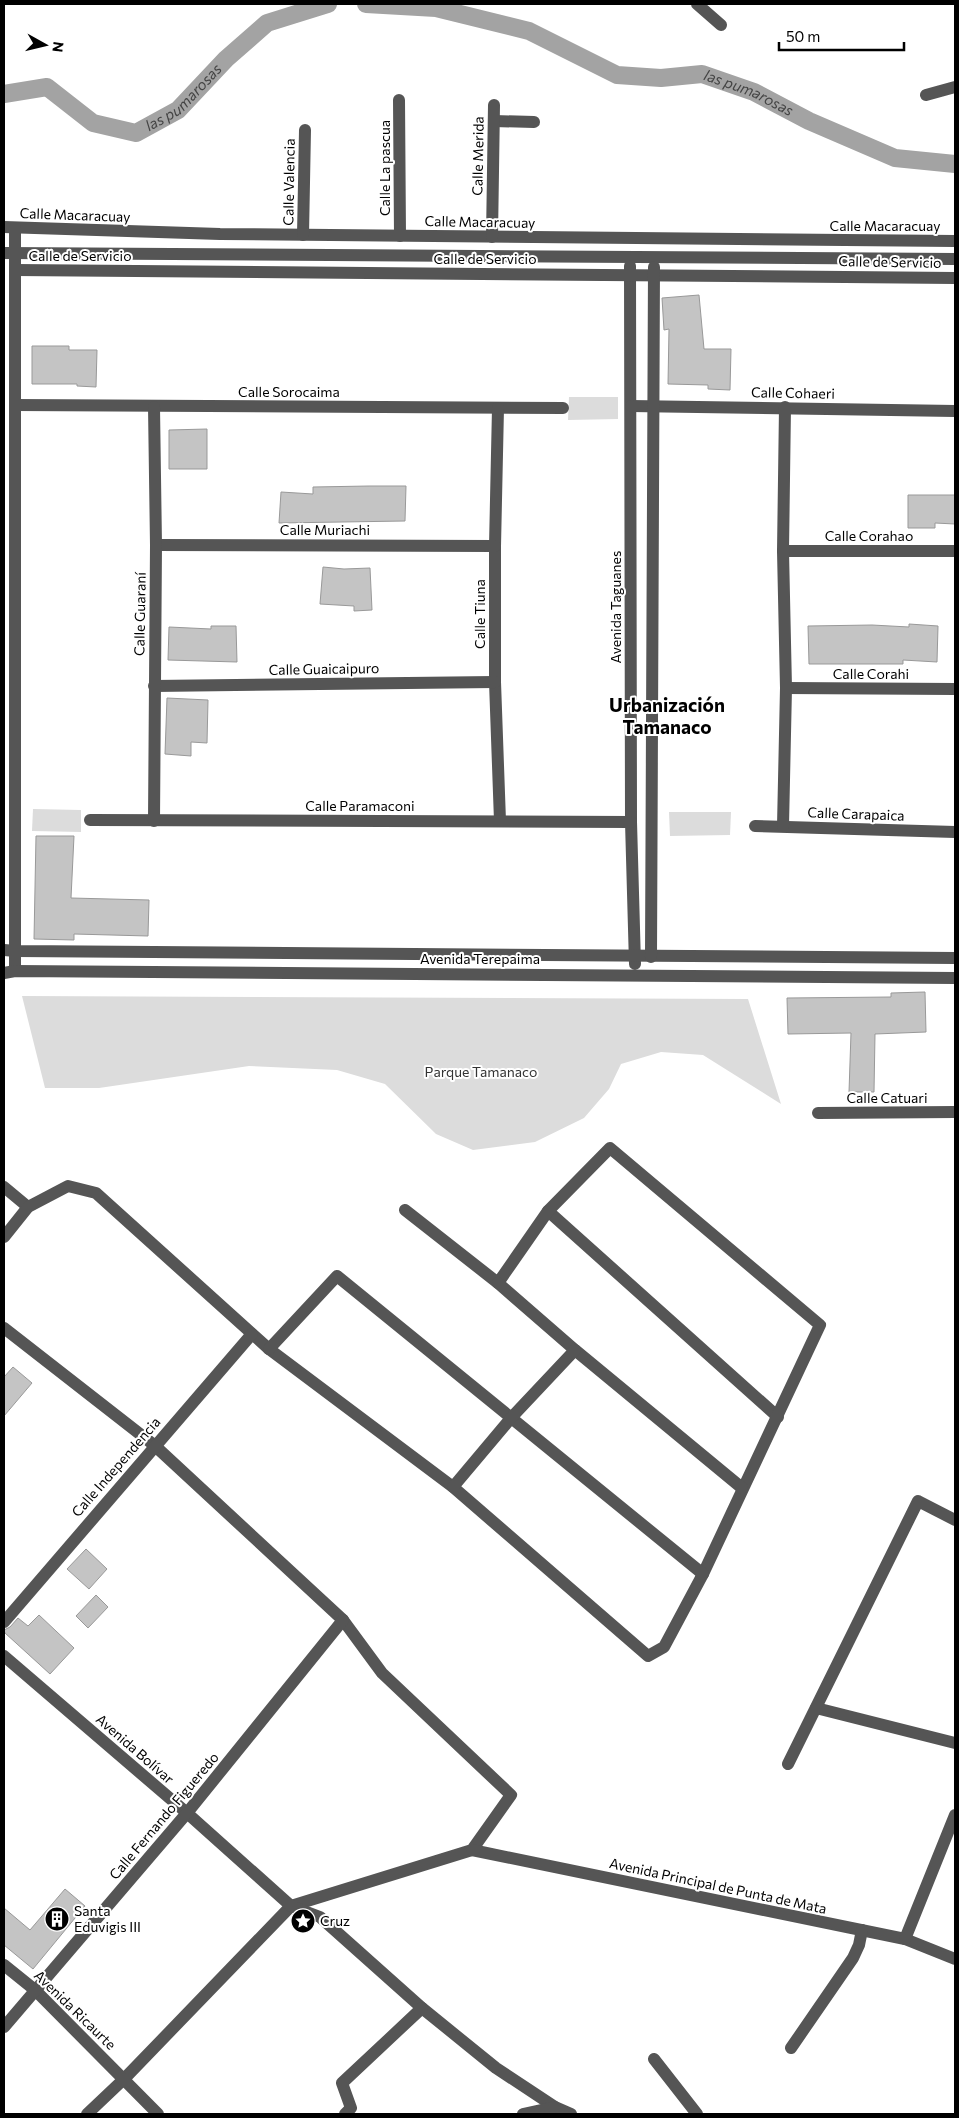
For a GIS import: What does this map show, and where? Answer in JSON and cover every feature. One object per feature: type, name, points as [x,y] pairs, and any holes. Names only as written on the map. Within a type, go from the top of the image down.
[{"type":"street","points":[[697,4],[721,26]]},
{"type":"street","points":[[926,95],[955,88]]},
{"type":"street","name":"Calle La pascua","points":[[399,100],[400,236]]},
{"type":"street","name":"Calle Merida","points":[[492,237],[494,105]]},
{"type":"street","points":[[494,121],[534,122]]},
{"type":"street","name":"Calle Valencia","points":[[303,235],[306,130]]},
{"type":"street","points":[[9,228],[9,253],[15,270],[16,405],[14,821],[9,972]]},
{"type":"street","name":"Calle Macaracuay","points":[[9,228],[303,235],[955,241]]},
{"type":"street","name":"Avenida Taguanes","points":[[630,239],[631,822],[635,975]]},
{"type":"street","points":[[651,957],[654,239]]},
{"type":"street","points":[[9,253],[198,256],[654,256],[955,259]]},
{"type":"street","name":"Calle de Servicio","points":[[15,270],[955,278]]},
{"type":"street","name":"Calle Sorocaima","points":[[16,405],[563,408]]},
{"type":"street","name":"Calle Cohaeri","points":[[631,406],[955,411]]},
{"type":"street","name":"Calle Guaraní","points":[[154,407],[156,545],[154,821]]},
{"type":"street","name":"Calle Tiuna","points":[[498,408],[494,546],[495,682],[500,820]]},
{"type":"street","points":[[783,826],[786,688],[784,551],[785,408]]},
{"type":"street","name":"Calle Muriachi","points":[[156,545],[494,546]]},
{"type":"street","name":"Calle Corahao","points":[[784,551],[955,552]]},
{"type":"street","name":"Calle Guaicaipuro","points":[[154,686],[495,682]]},
{"type":"street","name":"Calle Corahi","points":[[786,688],[955,689]]},
{"type":"street","name":"Calle Paramaconi","points":[[90,820],[500,820],[631,822]]},
{"type":"street","name":"Calle Carapaica","points":[[755,826],[955,832]]},
{"type":"street","name":"Avenida Terepaima","points":[[10,950],[634,957],[955,958]]},
{"type":"street","name":"Avenida Terepaima","points":[[9,972],[955,978]]},
{"type":"street","name":"Calle Catuari","points":[[818,1113],[955,1112]]},
{"type":"street","points":[[4,1237],[28,1207],[68,1186],[96,1194],[269,1349],[453,1487],[648,1656],[664,1646],[703,1574],[820,1325],[610,1148],[548,1211],[498,1283]]},
{"type":"street","points":[[4,1187],[28,1207]]},
{"type":"street","points":[[405,1210],[498,1283],[575,1350],[742,1488]]},
{"type":"street","points":[[548,1211],[778,1417]]},
{"type":"street","points":[[269,1349],[337,1276],[703,1574]]},
{"type":"street","points":[[4,1328],[154,1445],[343,1620],[382,1673],[511,1795],[472,1850],[290,1906],[124,2079],[87,2114]]},
{"type":"street","name":"Calle Independencia","points":[[4,1622],[154,1445],[252,1334]]},
{"type":"street","points":[[453,1487],[511,1418],[575,1350]]},
{"type":"street","points":[[788,1764],[918,1501],[955,1520]]},
{"type":"street","name":"Calle Fernando Figueredo","points":[[4,2027],[187,1813],[343,1620]]},
{"type":"street","name":"Avenida Bolívar","points":[[4,1656],[187,1813],[290,1906]]},
{"type":"street","points":[[816,1708],[955,1743]]},
{"type":"street","points":[[905,1939],[955,1815]]},
{"type":"street","name":"Avenida Principal de Punta de Mata","points":[[472,1850],[905,1939],[955,1958]]},
{"type":"street","points":[[290,1906],[320,1917],[422,2008],[496,2068],[555,2107],[571,2114]]},
{"type":"street","points":[[791,2048],[853,1958],[859,1945],[862,1930]]},
{"type":"street","name":"Avenida Ricaurte","points":[[4,1965],[35,1990],[158,2114]]},
{"type":"street","points":[[352,2112],[342,2083],[422,2008]]},
{"type":"street","points":[[654,2060],[697,2114]]},
{"type":"street","points":[[523,2114],[555,2107]]},
{"type":"green space","points":[[569,397],[618,397],[618,419],[568,420]]},
{"type":"green space","points":[[33,809],[81,810],[81,832],[32,831]]},
{"type":"green space","points":[[669,812],[731,812],[730,835],[670,836]]},
{"type":"green space","name":"Parque Tamanaco","points":[[22,996],[748,999],[781,1104],[703,1055],[661,1052],[621,1064],[609,1089],[584,1118],[535,1142],[473,1150],[436,1134],[385,1084],[337,1070],[249,1066],[99,1088],[45,1088]]},
{"type":"building","points":[[699,295],[704,349],[731,349],[730,390],[708,389],[708,385],[668,384],[669,329],[664,330],[662,298]]},
{"type":"building","points":[[32,346],[69,346],[69,350],[97,350],[96,387],[77,386],[77,384],[32,384]]},
{"type":"building","points":[[207,429],[207,469],[169,469],[169,430]]},
{"type":"building","points":[[406,486],[405,521],[279,523],[281,492],[313,494],[313,487]]},
{"type":"building","points":[[908,495],[955,495],[955,524],[935,523],[935,528],[908,528]]},
{"type":"building","points":[[323,567],[344,569],[370,568],[372,610],[354,611],[354,606],[320,604]]},
{"type":"building","points":[[909,624],[938,626],[937,662],[903,660],[903,664],[809,664],[808,626],[872,625],[909,627]]},
{"type":"building","points":[[211,626],[236,626],[237,662],[168,660],[169,627],[211,629]]},
{"type":"building","points":[[167,698],[208,700],[207,743],[191,742],[191,756],[165,754]]},
{"type":"building","points":[[36,836],[74,836],[71,898],[149,900],[148,936],[74,934],[74,940],[34,939]]},
{"type":"building","points":[[925,992],[926,1032],[875,1034],[874,1092],[849,1092],[851,1033],[788,1034],[787,998],[891,997],[891,993]]},
{"type":"building","points":[[13,1367],[32,1383],[4,1416],[4,1377]]},
{"type":"building","points":[[86,1549],[107,1569],[89,1589],[67,1569]]},
{"type":"building","points":[[96,1595],[108,1607],[88,1628],[76,1616]]},
{"type":"building","points":[[39,1615],[74,1648],[50,1674],[4,1630],[10,1627],[18,1618],[28,1626]]},
{"type":"building","name":"Santa Eduvigis III","points":[[65,1889],[85,1906],[33,1969],[4,1945],[4,1908],[30,1930]]},
{"type":"waterway","name":"las pumarosas","points":[[4,94],[47,87],[93,123],[136,133],[178,110],[226,59],[267,23],[328,4]]},
{"type":"waterway","name":"las pumarosas","points":[[366,4],[436,8],[529,31],[617,75],[661,78],[702,74],[754,92],[809,121],[895,158],[955,164]]},
{"type":"place","name":"Santa Eduvigis III","points":[[57,1919]]},
{"type":"place","name":"Cruz","points":[[303,1921]]},
{"type":"district","name":"Urbanización Tamanaco","points":[[667,716]]}]
